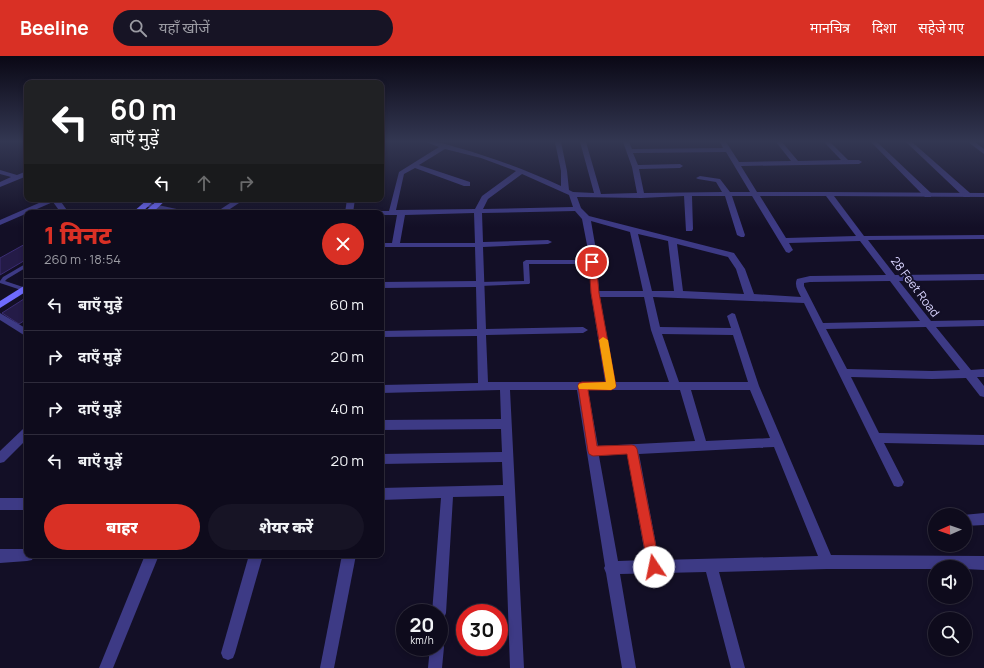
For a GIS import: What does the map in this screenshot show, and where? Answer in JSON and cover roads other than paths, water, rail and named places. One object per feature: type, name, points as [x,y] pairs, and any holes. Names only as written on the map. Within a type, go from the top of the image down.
[{"type":"main road","points":[[141,210],[152,203]]},
{"type":"main road","points":[[0,305],[24,291]]},
{"type":"main road","points":[[0,311],[24,292]]},
{"type":"street","points":[[392,213],[400,176],[401,173],[405,171]]},
{"type":"street","points":[[430,171],[467,184]]},
{"type":"street","points":[[483,387],[478,211],[485,198],[521,171],[568,193],[598,196],[688,194],[984,195]]},
{"type":"street","points":[[564,171],[568,193],[577,209],[586,218],[731,255],[738,266],[750,298]]},
{"type":"street","points":[[591,171],[598,196]]},
{"type":"street","points":[[636,171],[641,196]]},
{"type":"street","points":[[741,171],[789,250]]},
{"type":"street","points":[[903,171],[928,195]]},
{"type":"street","points":[[940,171],[967,195]]},
{"type":"street","points":[[0,172],[17,177]]},
{"type":"street","points":[[0,185],[24,174]]},
{"type":"street","points":[[700,178],[716,179],[728,195],[741,235]]},
{"type":"street","points":[[688,194],[689,229]]},
{"type":"street","name":"28 Feet Road","points":[[828,194],[928,324],[984,393]]},
{"type":"street","points":[[30,210],[48,202]]},
{"type":"street","points":[[224,210],[236,202]]},
{"type":"street","points":[[152,203],[174,210]]},
{"type":"street","points":[[384,213],[577,209]]},
{"type":"street","points":[[0,223],[24,213]]},
{"type":"street","points":[[396,245],[401,213]]},
{"type":"street","points":[[586,218],[595,294],[611,386]]},
{"type":"street","points":[[633,229],[656,330],[702,446]]},
{"type":"street","points":[[784,241],[862,238],[984,237]]},
{"type":"street","points":[[672,239],[679,294]]},
{"type":"street","points":[[384,245],[480,245],[548,242]]},
{"type":"street","points":[[898,482],[800,286],[800,281],[803,279],[984,276]]},
{"type":"street","points":[[384,285],[480,284]]},
{"type":"street","points":[[595,294],[679,294],[807,300]]},
{"type":"street","points":[[0,316],[24,332]]},
{"type":"street","points":[[732,316],[754,386],[827,562]]},
{"type":"street","points":[[820,326],[984,323]]},
{"type":"street","points":[[384,334],[583,330]]},
{"type":"street","points":[[656,330],[736,332]]},
{"type":"street","points":[[844,373],[932,375],[984,373]]},
{"type":"street","points":[[384,389],[505,386],[754,386]]},
{"type":"street","points":[[505,386],[508,490],[517,668]]},
{"type":"street","points":[[582,386],[611,568],[629,668]]},
{"type":"street","points":[[384,425],[506,424]]},
{"type":"street","points":[[0,458],[24,435]]},
{"type":"street","points":[[876,438],[984,440]]},
{"type":"street","points":[[593,451],[777,442]]},
{"type":"street","points":[[632,449],[654,567]]},
{"type":"street","points":[[384,459],[507,457]]},
{"type":"street","points":[[384,494],[508,490]]},
{"type":"street","points":[[440,604],[446,492]]},
{"type":"street","points":[[0,504],[24,504]]},
{"type":"street","points":[[972,520],[984,519]]},
{"type":"street","points":[[0,556],[24,555]]},
{"type":"street","points":[[106,668],[151,558]]},
{"type":"street","points":[[228,653],[255,558]]},
{"type":"street","points":[[327,668],[348,558]]},
{"type":"street","points":[[611,568],[827,562],[984,563]]},
{"type":"street","points":[[711,565],[738,668]]},
{"type":"street","points":[[435,668],[436,656]]},
{"type":"lane","points":[[480,284],[527,283],[526,262],[592,262]]},
{"type":"lane","points":[[24,267],[5,278],[2,282],[24,289]]}]
